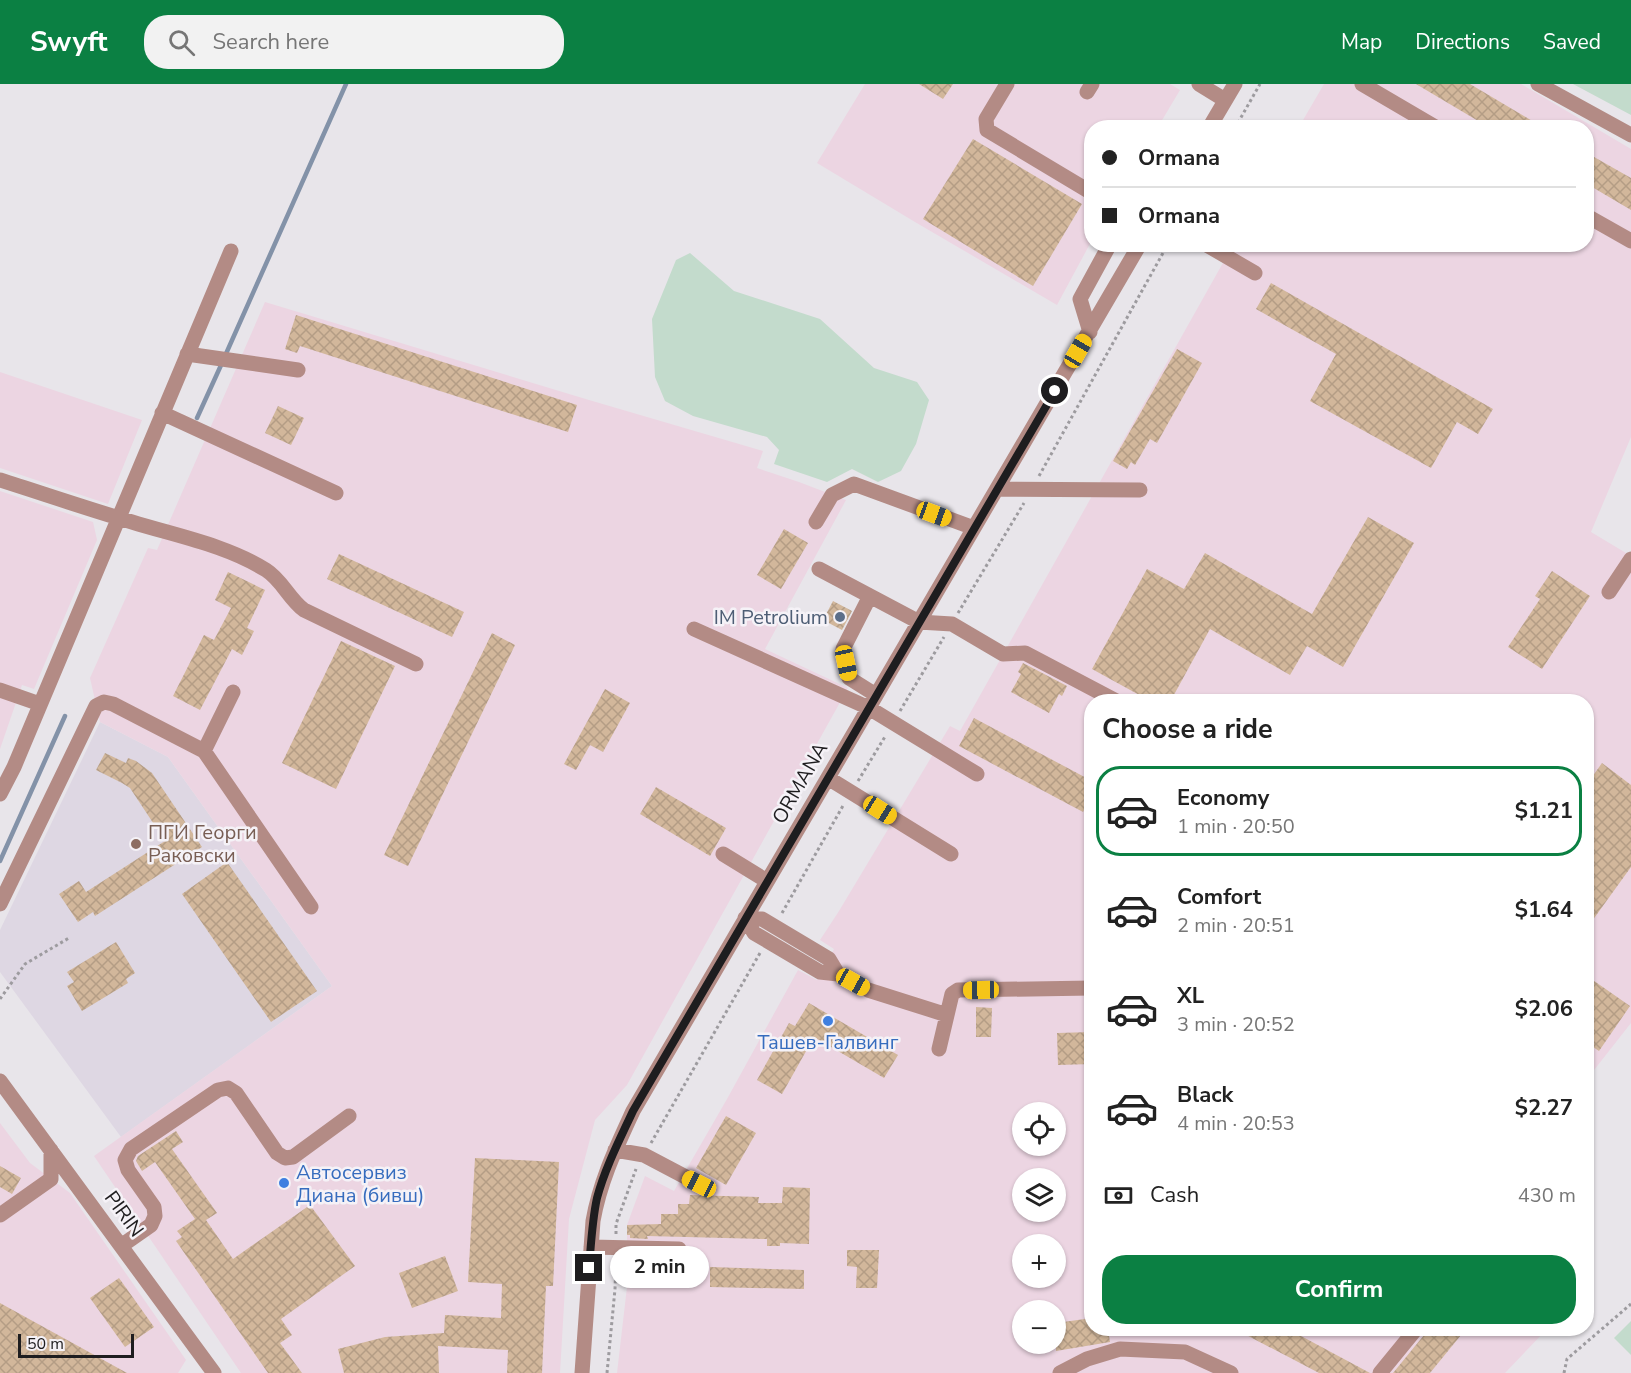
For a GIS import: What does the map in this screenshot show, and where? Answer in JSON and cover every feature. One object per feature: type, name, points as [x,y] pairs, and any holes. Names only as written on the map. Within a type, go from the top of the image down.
[{"type":"street","points":[[1007,84],[986,119],[987,130],[1084,188]]},
{"type":"street","points":[[1199,84],[1226,100]]},
{"type":"street","points":[[1214,120],[1235,84]]},
{"type":"street","points":[[1362,84],[1423,120]]},
{"type":"street","points":[[1539,84],[1631,135]]},
{"type":"street","points":[[1594,220],[1631,241]]},
{"type":"street","points":[[0,794],[7,764],[40,705],[231,251]]},
{"type":"street","points":[[1090,332],[1080,299],[1106,252]]},
{"type":"street","name":"ORMANA","points":[[582,1373],[597,1198],[633,1111],[1135,252]]},
{"type":"street","points":[[1219,252],[1255,273]]},
{"type":"street","points":[[187,354],[298,370]]},
{"type":"street","points":[[162,414],[336,493]]},
{"type":"street","points":[[0,480],[220,548],[274,576],[294,603],[304,610],[416,664]]},
{"type":"street","points":[[816,522],[832,495],[854,484],[974,528]]},
{"type":"street","points":[[997,489],[1140,490]]},
{"type":"street","points":[[1609,592],[1631,559]]},
{"type":"street","points":[[819,569],[919,622],[952,624],[1003,654],[1025,653],[1103,694]]},
{"type":"street","points":[[870,596],[843,649],[849,678],[893,723],[977,774]]},
{"type":"street","points":[[694,629],[872,702]]},
{"type":"street","points":[[0,690],[40,705]]},
{"type":"street","points":[[204,751],[233,692]]},
{"type":"street","points":[[0,904],[96,706],[104,702],[113,704],[204,751],[312,908]]},
{"type":"street","points":[[828,777],[951,854]]},
{"type":"street","points":[[723,854],[767,881]]},
{"type":"street","points":[[745,918],[762,919],[829,958],[838,974]]},
{"type":"street","points":[[745,918],[754,933],[820,972],[838,974],[868,990],[947,1015]]},
{"type":"street","points":[[939,1049],[952,994],[958,990],[1084,988]]},
{"type":"street","name":"PIRIN","points":[[0,1081],[214,1373]]},
{"type":"street","points":[[121,1246],[151,1225],[155,1216],[154,1207],[128,1170],[125,1160],[131,1149],[218,1090],[228,1088],[236,1092],[278,1153],[285,1158],[293,1157],[348,1116]]},
{"type":"street","points":[[0,1215],[51,1179],[51,1150]]},
{"type":"street","points":[[615,1150],[644,1155],[699,1184]]},
{"type":"street","points":[[591,1247],[679,1249]]},
{"type":"street","points":[[1380,1373],[1410,1336]]},
{"type":"street","points":[[1060,1373],[1087,1359],[1120,1349],[1185,1352],[1231,1373]]},
{"type":"path","points":[[1240,120],[1260,84]]},
{"type":"path","points":[[775,927],[851,792],[1032,489],[1164,252]]},
{"type":"path","points":[[0,999],[25,964],[69,938]]},
{"type":"path","points":[[616,1224],[634,1172],[767,941]]},
{"type":"path","points":[[607,1373],[615,1289]]},
{"type":"path","points":[[1594,1336],[1631,1304]]},
{"type":"path","points":[[1564,1373],[1567,1359],[1594,1336]]},
{"type":"shaded area","points":[[865,84],[1170,84],[1180,90],[1162,120],[1084,120],[1086,252],[1057,305],[817,163]]},
{"type":"shaded area","points":[[1324,84],[1521,84],[1582,120],[1303,120]]},
{"type":"shaded area","points":[[1594,127],[1631,149],[1631,437],[1591,532],[1631,556],[1631,1023],[1594,1070],[1594,694],[1084,694],[1084,1336],[1540,1336],[1505,1373],[617,1373],[627,1287],[627,1225],[645,1176],[674,1191],[798,970],[817,980],[834,949],[820,940],[950,726],[960,731],[1229,252],[1594,252]]},
{"type":"shaded area","points":[[265,302],[763,451],[757,468],[846,500],[765,649],[848,688],[627,1085],[595,1120],[569,1219],[560,1373],[241,1373],[94,1156],[332,986],[168,757],[100,722],[90,678],[148,548],[157,550]]},
{"type":"shaded area","points":[[0,372],[142,420],[108,504],[0,468]]},
{"type":"shaded area","points":[[0,491],[93,522],[97,540],[34,689],[22,685],[0,749]]},
{"type":"shaded area","name":"ПГИ Георги Раковски","points":[[100,722],[168,757],[332,986],[121,1137],[0,972],[0,930]]},
{"type":"shaded area","points":[[0,1123],[30,1163],[70,1193],[186,1360],[178,1373],[0,1373]]},
{"type":"green space","points":[[1573,84],[1631,84],[1631,115]]},
{"type":"green space","points":[[690,253],[734,291],[820,319],[874,368],[917,382],[929,400],[916,444],[901,471],[878,482],[852,469],[827,482],[774,464],[779,450],[767,437],[693,416],[665,401],[655,377],[652,319],[676,260]]},
{"type":"green space","points":[[1631,1321],[1631,1355],[1614,1338]]},
{"type":"building","points":[[919,84],[953,84],[943,99]]},
{"type":"building","points":[[1416,84],[1470,84],[1531,120],[1477,120]]},
{"type":"building","points":[[973,139],[1082,204],[1033,286],[923,219]]},
{"type":"building","points":[[1594,157],[1631,178],[1631,210],[1594,188]]},
{"type":"building","points":[[1271,283],[1493,409],[1478,434],[1457,422],[1431,468],[1310,401],[1336,354],[1256,309]]},
{"type":"building","points":[[296,315],[577,405],[568,432],[300,346],[297,353],[285,349]]},
{"type":"building","points":[[1177,349],[1202,363],[1157,443],[1150,439],[1135,465],[1131,462],[1127,469],[1113,461]]},
{"type":"building","points":[[278,406],[304,418],[291,445],[265,433]]},
{"type":"building","points":[[1368,517],[1414,543],[1343,667],[1307,646],[1290,675],[1210,629],[1174,694],[1137,694],[1092,669],[1147,569],[1184,589],[1205,553],[1312,614]]},
{"type":"building","points":[[784,529],[808,543],[781,589],[757,575]]},
{"type":"building","points":[[339,554],[464,612],[452,637],[327,579]]},
{"type":"building","points":[[1552,571],[1590,596],[1542,669],[1508,647],[1540,599],[1535,596]]},
{"type":"building","points":[[228,572],[265,590],[247,628],[254,631],[242,655],[232,649],[200,710],[173,696],[204,635],[214,640],[231,608],[215,600]]},
{"type":"building","points":[[833,601],[852,611],[842,630],[823,620]]},
{"type":"building","points":[[492,633],[515,645],[408,866],[384,855]]},
{"type":"building","points":[[341,641],[395,666],[336,789],[282,763]]},
{"type":"building","points":[[1023,663],[1067,686],[1062,696],[1059,694],[1049,713],[1011,692],[1021,674],[1018,672]]},
{"type":"building","points":[[605,689],[630,703],[603,752],[590,745],[576,770],[564,764]]},
{"type":"building","points":[[974,718],[1084,777],[1084,810],[1083,812],[959,746]]},
{"type":"building","points":[[105,753],[126,763],[128,758],[136,761],[152,773],[202,847],[95,916],[93,912],[78,922],[59,894],[79,881],[86,892],[165,841],[130,788],[96,770]]},
{"type":"building","points":[[1602,763],[1631,785],[1631,867],[1594,918],[1594,774]]},
{"type":"building","points":[[656,787],[726,828],[710,856],[640,814]]},
{"type":"building","points":[[227,862],[317,991],[271,1022],[182,894]]},
{"type":"building","points":[[116,942],[135,973],[126,979],[128,983],[82,1011],[67,986],[74,982],[67,972]]},
{"type":"building","points":[[1594,981],[1630,1006],[1599,1051],[1594,1048]]},
{"type":"building","points":[[809,1003],[898,1055],[884,1078],[814,1037],[782,1094],[757,1080],[789,1023],[795,1026]]},
{"type":"building","points":[[976,1007],[992,1008],[991,1037],[976,1037]]},
{"type":"building","points":[[1084,1032],[1084,1064],[1058,1065],[1057,1033]]},
{"type":"building","points":[[726,1116],[756,1133],[726,1185],[696,1168]]},
{"type":"building","points":[[176,1131],[183,1142],[172,1149],[217,1213],[206,1220],[233,1259],[310,1205],[355,1266],[281,1319],[292,1335],[280,1343],[302,1373],[268,1373],[176,1241],[182,1237],[177,1231],[195,1219],[155,1162],[142,1171],[136,1161],[138,1156]]},
{"type":"building","points":[[475,1158],[559,1162],[553,1286],[546,1286],[542,1373],[507,1373],[508,1350],[438,1346],[439,1373],[344,1373],[338,1349],[385,1337],[444,1333],[445,1315],[501,1318],[502,1284],[468,1282]]},
{"type":"building","points":[[0,1166],[21,1178],[12,1194],[0,1187]]},
{"type":"building","points":[[783,1187],[810,1188],[809,1244],[780,1243],[780,1246],[767,1246],[767,1239],[647,1236],[648,1239],[630,1238],[630,1235],[627,1235],[627,1225],[661,1224],[661,1214],[678,1214],[678,1204],[689,1204],[690,1195],[759,1197],[758,1203],[782,1203]]},
{"type":"building","points":[[847,1250],[879,1250],[877,1288],[856,1288],[857,1267],[847,1266]]},
{"type":"building","points":[[445,1256],[458,1291],[412,1308],[399,1273]]},
{"type":"building","points":[[710,1267],[804,1270],[804,1289],[710,1287]]},
{"type":"building","points":[[119,1278],[154,1327],[125,1347],[90,1298]]},
{"type":"building","points":[[0,1303],[127,1373],[0,1373]]},
{"type":"building","points":[[1084,1319],[1084,1336],[1109,1336],[1110,1342],[1066,1349],[1066,1322]]},
{"type":"building","points":[[1248,1336],[1301,1336],[1370,1373],[1319,1373]]},
{"type":"building","points":[[1423,1336],[1460,1336],[1430,1373],[1393,1373]]},
{"type":"waterway","points":[[225,356],[346,84]]},
{"type":"waterway","points":[[197,418],[222,363]]},
{"type":"waterway","points":[[0,861],[65,716]]},
{"type":"place","name":"IM Petrolium","points":[[840,617]]},
{"type":"place","name":"ПГИ Георги Раковски","points":[[136,844]]},
{"type":"place","name":"Ташев-Галвинг","points":[[828,1021]]},
{"type":"place","name":"Автосервиз Диана (бивш)","points":[[284,1183]]},
{"type":"route","points":[[589,1268],[597,1198],[609,1164],[633,1111],[1055,391]]}]
